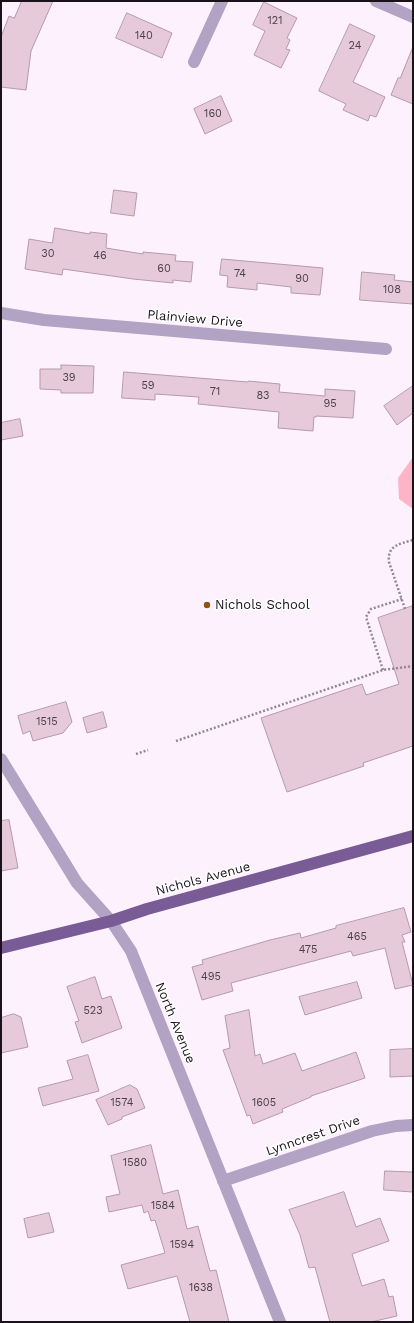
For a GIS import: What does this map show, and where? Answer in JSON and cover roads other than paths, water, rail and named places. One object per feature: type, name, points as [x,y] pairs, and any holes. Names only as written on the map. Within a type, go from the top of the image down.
[{"type":"main road","name":"Nichols Avenue","points":[[1,948],[111,920],[413,836]]},
{"type":"street","points":[[194,62],[222,1]]},
{"type":"street","points":[[376,1],[413,17]]},
{"type":"street","name":"Plainview Drive","points":[[1,313],[44,320],[386,349]]},
{"type":"street","name":"North Avenue","points":[[1,759],[77,883],[111,920],[131,951],[280,1322]]},
{"type":"street","name":"Lynncrest Drive","points":[[223,1181],[372,1131],[396,1126],[413,1125]]},
{"type":"place","name":"Nichols School","points":[[207,605]]}]
